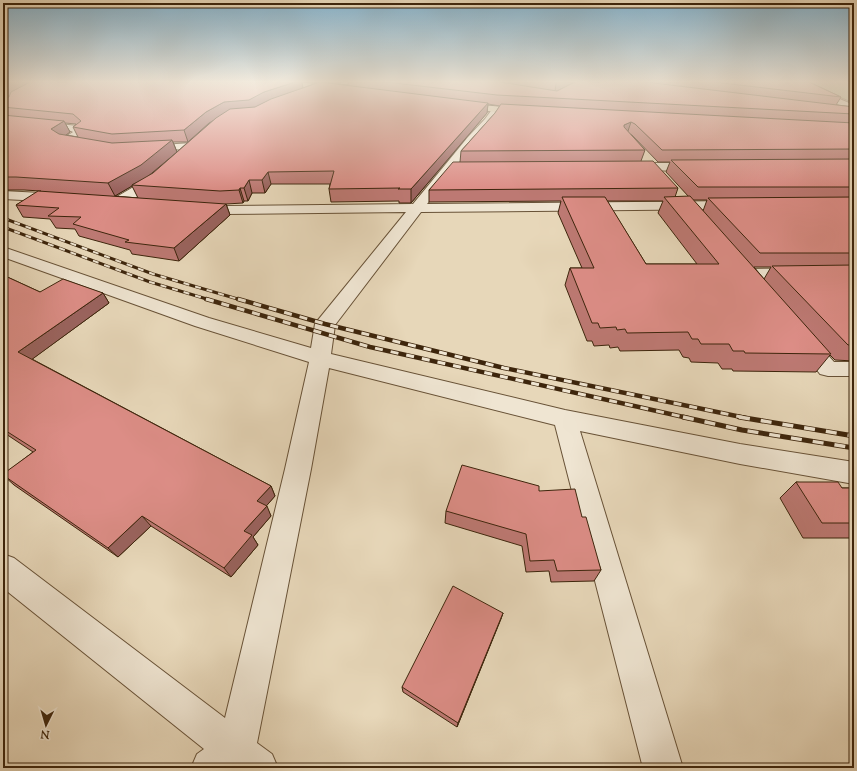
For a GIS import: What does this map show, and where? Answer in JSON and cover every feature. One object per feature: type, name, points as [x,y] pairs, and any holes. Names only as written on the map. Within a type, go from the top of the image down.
[{"type":"street","points":[[3,569],[234,764],[298,469],[324,324],[448,168],[491,118]]},
{"type":"street","points":[[3,120],[74,128],[80,132],[65,141],[95,146]]},
{"type":"street","points":[[180,156],[203,136]]},
{"type":"street","points":[[132,149],[192,146]]},
{"type":"street","points":[[638,150],[702,223]]},
{"type":"street","points":[[118,202],[152,182],[169,167]]},
{"type":"street","points":[[614,167],[707,167]]},
{"type":"street","points":[[448,168],[466,169]]},
{"type":"street","points":[[3,195],[71,198]]},
{"type":"street","points":[[102,201],[140,204]]},
{"type":"street","points":[[186,207],[224,210],[751,205]]},
{"type":"street","points":[[3,252],[202,322],[319,358],[565,419],[740,454],[854,473]]},
{"type":"street","points":[[762,292],[741,268],[854,273]]},
{"type":"street","points":[[792,327],[828,369],[854,369]]},
{"type":"street","points":[[565,419],[663,768]]},
{"type":"building","points":[[3,118],[33,118],[64,121],[51,129],[59,134],[112,143],[172,140],[141,165],[108,183],[3,177]]},
{"type":"building","points":[[78,118],[199,118],[184,130],[112,134],[73,127],[81,121]]},
{"type":"building","points":[[216,118],[475,118],[411,189],[329,189],[334,171],[268,172],[262,180],[249,180],[244,188],[240,188],[239,190],[220,191],[132,185],[153,173]]},
{"type":"building","points":[[491,118],[761,118],[854,123],[854,149],[662,150],[631,122],[624,125],[624,127],[645,150],[461,151]]},
{"type":"building","points":[[854,159],[854,187],[698,187],[671,160]]},
{"type":"building","points":[[653,161],[678,188],[429,190],[453,162]]},
{"type":"building","points":[[38,191],[226,204],[174,248],[125,242],[129,240],[73,224],[81,217],[48,216],[59,208],[16,205]]},
{"type":"building","points":[[690,196],[831,354],[745,353],[744,351],[733,351],[729,344],[701,344],[698,339],[692,339],[688,332],[627,333],[625,329],[617,330],[616,327],[600,328],[598,323],[592,323],[570,268],[594,268],[562,197],[605,197],[646,264],[719,264],[664,197]]},
{"type":"building","points":[[854,197],[854,253],[760,253],[708,198]]},
{"type":"building","points":[[854,265],[854,345],[848,345],[772,266]]},
{"type":"building","points":[[3,275],[40,292],[63,279],[103,293],[18,352],[271,486],[257,501],[267,506],[244,531],[252,535],[224,568],[142,516],[108,548],[3,475],[36,450],[3,429]]},
{"type":"building","points":[[462,465],[539,486],[539,491],[575,489],[582,517],[586,517],[601,570],[557,571],[554,560],[530,561],[526,534],[446,511]]},
{"type":"building","points":[[796,482],[838,482],[842,488],[854,488],[854,523],[822,523]]},
{"type":"building","points":[[453,586],[503,613],[458,723],[402,687]]},
{"type":"railway","points":[[3,218],[153,274],[241,300]]},
{"type":"railway","points":[[3,227],[150,282],[210,300]]},
{"type":"railway","points":[[206,299],[370,347],[688,418]]},
{"type":"railway","points":[[238,299],[325,324],[504,368],[746,418]]},
{"type":"railway","points":[[683,417],[742,430],[854,448]]},
{"type":"railway","points":[[739,417],[854,436]]}]
